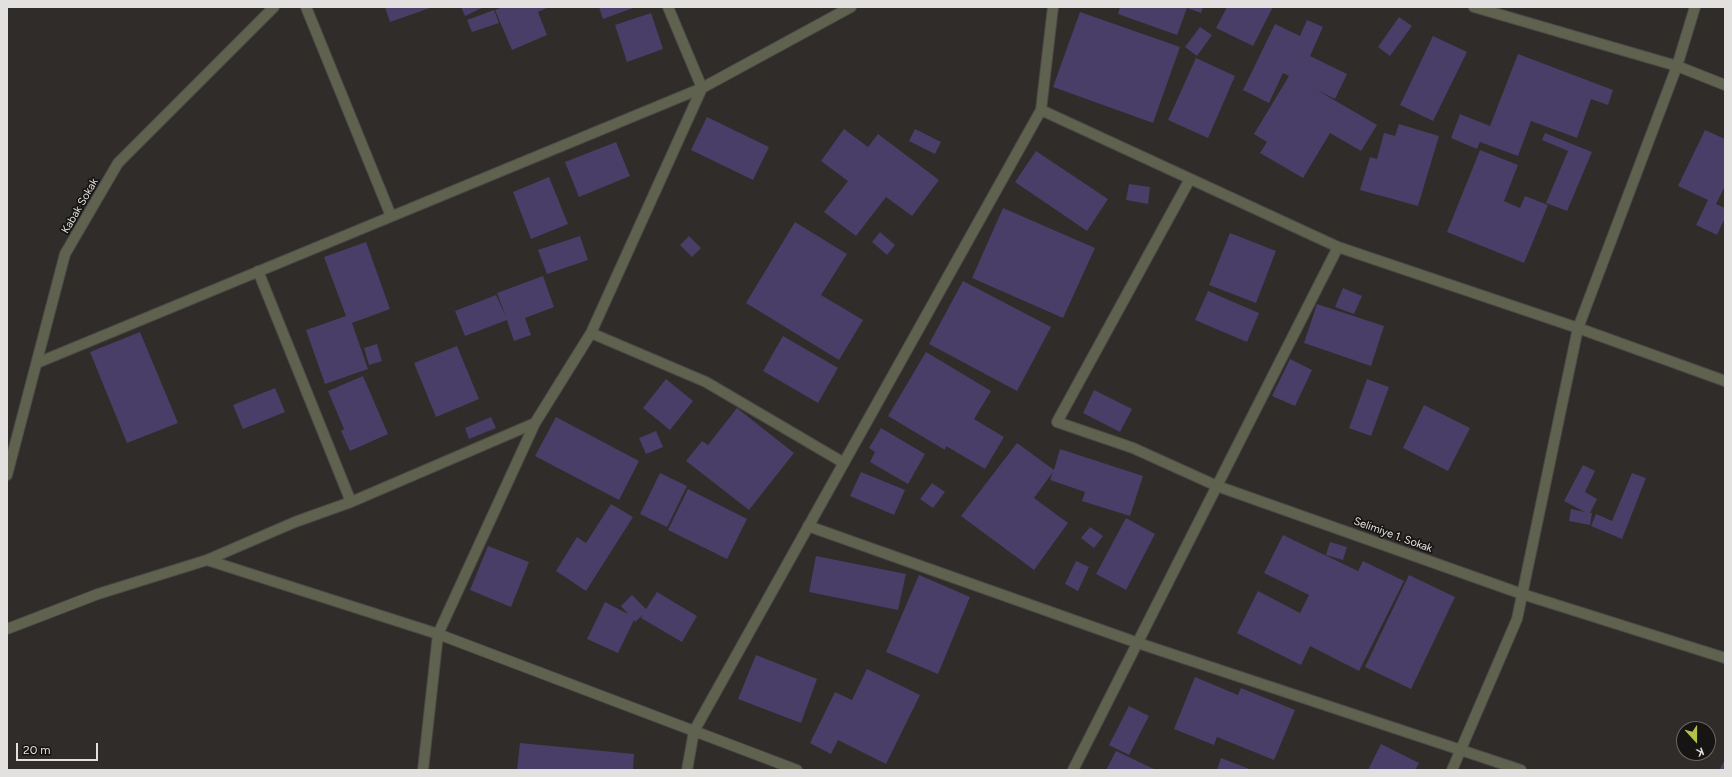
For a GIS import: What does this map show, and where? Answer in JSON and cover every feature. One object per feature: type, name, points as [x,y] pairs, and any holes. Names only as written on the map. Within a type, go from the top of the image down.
[{"type":"street","name":"Kabak Sokak","points":[[7,475],[65,254],[118,163],[274,7]]},
{"type":"street","points":[[306,7],[391,216]]},
{"type":"street","points":[[423,770],[438,634],[535,423],[591,333],[702,88],[668,7]]},
{"type":"street","points":[[37,363],[702,88],[851,7]]},
{"type":"street","points":[[687,770],[694,731],[1041,110],[1053,7]]},
{"type":"street","points":[[1474,7],[1677,66],[1725,85]]},
{"type":"street","points":[[1452,770],[1517,619],[1578,328],[1677,66],[1695,7]]},
{"type":"street","points":[[1041,110],[1338,247],[1578,328],[1725,380]]},
{"type":"street","name":"Selimiye 1. Sokak","points":[[1190,179],[1057,422],[1133,448],[1217,486],[1522,594],[1725,658]]},
{"type":"street","points":[[1073,770],[1338,247]]},
{"type":"street","points":[[258,271],[351,502]]},
{"type":"street","points":[[591,333],[706,382],[844,462]]},
{"type":"street","points":[[7,629],[98,594],[207,560],[295,522],[351,502],[535,423]]},
{"type":"street","points":[[808,526],[1138,643],[1522,770]]},
{"type":"street","points":[[207,560],[438,634],[797,770]]},
{"type":"building","points":[[385,7],[429,7],[430,8],[390,22]]},
{"type":"building","points":[[461,7],[484,7],[465,16]]},
{"type":"building","points":[[503,7],[549,7],[538,12],[547,35],[512,50],[495,10]]},
{"type":"building","points":[[599,7],[636,7],[603,19]]},
{"type":"building","points":[[1120,7],[1203,7],[1201,13],[1187,8],[1177,35],[1118,14]]},
{"type":"building","points":[[1227,7],[1273,7],[1253,46],[1216,28]]},
{"type":"building","points":[[494,10],[499,23],[472,32],[467,20]]},
{"type":"building","points":[[1080,12],[1180,47],[1153,123],[1053,87]]},
{"type":"building","points":[[651,13],[663,49],[627,62],[615,25]]},
{"type":"building","points":[[1399,17],[1412,26],[1390,56],[1378,47]]},
{"type":"building","points":[[1307,20],[1323,27],[1310,56],[1347,74],[1335,99],[1317,90],[1377,125],[1361,151],[1330,133],[1303,178],[1260,153],[1267,142],[1254,134],[1289,76],[1283,73],[1269,103],[1243,90],[1275,24],[1300,36]]},
{"type":"building","points":[[1200,27],[1212,35],[1197,56],[1185,47]]},
{"type":"building","points":[[1433,36],[1467,52],[1433,121],[1400,105]]},
{"type":"building","points":[[1518,54],[1613,90],[1608,105],[1591,99],[1577,138],[1531,121],[1518,156],[1480,142],[1477,149],[1451,138],[1460,114],[1490,126]]},
{"type":"building","points":[[1196,58],[1235,76],[1208,138],[1168,120]]},
{"type":"building","points":[[707,117],[769,147],[753,180],[691,150]]},
{"type":"building","points":[[1399,124],[1439,136],[1418,206],[1360,190],[1370,157],[1377,159],[1384,133],[1395,136]]},
{"type":"building","points":[[844,129],[868,147],[878,134],[939,180],[912,216],[886,197],[856,236],[824,212],[848,181],[821,161]]},
{"type":"building","points":[[915,129],[941,142],[935,154],[909,141]]},
{"type":"building","points":[[1705,130],[1725,139],[1725,186],[1716,204],[1725,208],[1725,218],[1717,235],[1696,225],[1708,200],[1678,186]]},
{"type":"building","points":[[1545,133],[1592,152],[1567,211],[1546,203],[1568,151],[1542,140]]},
{"type":"building","points":[[616,142],[630,176],[579,197],[565,162]]},
{"type":"building","points":[[1480,150],[1518,165],[1504,201],[1520,208],[1525,196],[1548,205],[1524,263],[1447,232]]},
{"type":"building","points":[[1036,151],[1108,199],[1087,231],[1015,182]]},
{"type":"building","points":[[549,177],[568,224],[531,239],[513,192]]},
{"type":"building","points":[[1129,184],[1150,187],[1148,204],[1126,200]]},
{"type":"building","points":[[1003,208],[1095,248],[1063,318],[972,278]]},
{"type":"building","points":[[795,222],[847,254],[821,295],[863,320],[839,360],[746,303]]},
{"type":"building","points":[[880,232],[895,245],[887,255],[872,242]]},
{"type":"building","points":[[1230,233],[1276,251],[1256,303],[1209,285]]},
{"type":"building","points":[[580,236],[588,260],[547,274],[538,250]]},
{"type":"building","points":[[689,236],[701,248],[692,257],[680,245]]},
{"type":"building","points":[[366,242],[390,309],[352,323],[368,369],[325,384],[306,330],[346,316],[324,257]]},
{"type":"building","points":[[543,276],[554,307],[525,318],[531,335],[514,341],[507,320],[465,336],[455,311],[496,295],[506,317],[497,293]]},
{"type":"building","points":[[963,281],[1051,327],[1017,391],[929,344]]},
{"type":"building","points":[[1343,288],[1362,296],[1354,314],[1335,307]]},
{"type":"building","points":[[1208,291],[1259,313],[1247,342],[1195,320]]},
{"type":"building","points":[[1317,304],[1384,326],[1371,366],[1304,343]]},
{"type":"building","points":[[140,332],[178,423],[127,443],[90,352]]},
{"type":"building","points":[[783,336],[838,368],[818,403],[763,371]]},
{"type":"building","points":[[377,344],[382,361],[369,365],[364,348]]},
{"type":"building","points":[[457,346],[479,399],[436,417],[414,363]]},
{"type":"building","points":[[926,352],[991,391],[974,419],[1004,437],[985,469],[946,446],[945,450],[888,416]]},
{"type":"building","points":[[1290,359],[1312,370],[1295,406],[1272,396]]},
{"type":"building","points":[[363,376],[388,434],[350,451],[341,431],[344,429],[328,391]]},
{"type":"building","points":[[666,379],[693,401],[670,430],[643,408]]},
{"type":"building","points":[[1367,379],[1389,387],[1371,436],[1349,428]]},
{"type":"building","points":[[275,388],[285,412],[243,429],[233,405]]},
{"type":"building","points":[[1094,390],[1132,409],[1120,432],[1083,413]]},
{"type":"building","points":[[1424,405],[1470,428],[1448,471],[1403,448]]},
{"type":"building","points":[[737,408],[794,453],[749,510],[686,461],[702,441],[708,445]]},
{"type":"building","points":[[491,417],[496,428],[469,439],[465,428]]},
{"type":"building","points":[[556,417],[639,461],[619,500],[535,456]]},
{"type":"building","points":[[881,428],[925,454],[908,484],[870,462],[875,452],[869,448]]},
{"type":"building","points":[[656,431],[663,447],[646,454],[639,438]]},
{"type":"building","points":[[1017,443],[1054,470],[1060,449],[1143,476],[1130,516],[1082,501],[1085,492],[1050,480],[1053,472],[1034,498],[1068,523],[1034,570],[961,516]]},
{"type":"building","points":[[1583,465],[1595,471],[1585,492],[1597,499],[1590,513],[1592,513],[1590,525],[1569,521],[1571,509],[1585,512],[1564,501]]},
{"type":"building","points":[[861,472],[905,490],[894,515],[850,496]]},
{"type":"building","points":[[660,473],[687,486],[667,527],[640,514]]},
{"type":"building","points":[[1632,473],[1646,478],[1622,539],[1591,526],[1596,514],[1612,521]]},
{"type":"building","points":[[932,483],[945,492],[933,508],[920,499]]},
{"type":"building","points":[[688,489],[747,519],[727,559],[668,530]]},
{"type":"building","points":[[611,504],[633,517],[586,591],[556,571],[577,537],[586,543]]},
{"type":"building","points":[[1126,518],[1155,534],[1126,590],[1096,574]]},
{"type":"building","points":[[1090,527],[1103,536],[1094,548],[1081,538]]},
{"type":"building","points":[[1283,535],[1358,571],[1363,561],[1404,581],[1359,671],[1310,646],[1301,665],[1237,633],[1258,591],[1300,613],[1309,595],[1264,573]]},
{"type":"building","points":[[1330,542],[1347,547],[1343,560],[1326,555]]},
{"type":"building","points":[[488,546],[529,562],[511,607],[470,590]]},
{"type":"building","points":[[816,556],[906,574],[898,610],[809,592]]},
{"type":"building","points":[[1076,561],[1089,567],[1078,591],[1065,584]]},
{"type":"building","points":[[919,575],[970,597],[938,674],[886,652]]},
{"type":"building","points":[[1409,575],[1455,597],[1411,689],[1365,667]]},
{"type":"building","points":[[657,592],[697,616],[682,642],[641,618],[643,615],[635,622],[634,620],[618,653],[587,639],[605,602],[628,614],[621,606],[632,595],[646,609]]},
{"type":"building","points":[[756,655],[817,679],[801,723],[738,699]]},
{"type":"building","points":[[867,669],[920,695],[886,764],[838,740],[831,754],[810,743],[835,692],[852,700]]},
{"type":"building","points":[[1195,677],[1238,695],[1241,688],[1295,710],[1274,760],[1217,737],[1214,745],[1174,729]]},
{"type":"building","points":[[1129,706],[1149,716],[1129,755],[1109,745]]},
{"type":"building","points":[[520,743],[634,754],[633,770],[517,770]]},
{"type":"building","points":[[1381,744],[1419,763],[1415,770],[1368,770]]},
{"type":"building","points":[[1116,751],[1156,770],[1106,770]]},
{"type":"building","points":[[1221,758],[1252,770],[1217,770]]},
{"type":"building","points":[[1725,760],[1725,770],[1719,770]]}]
